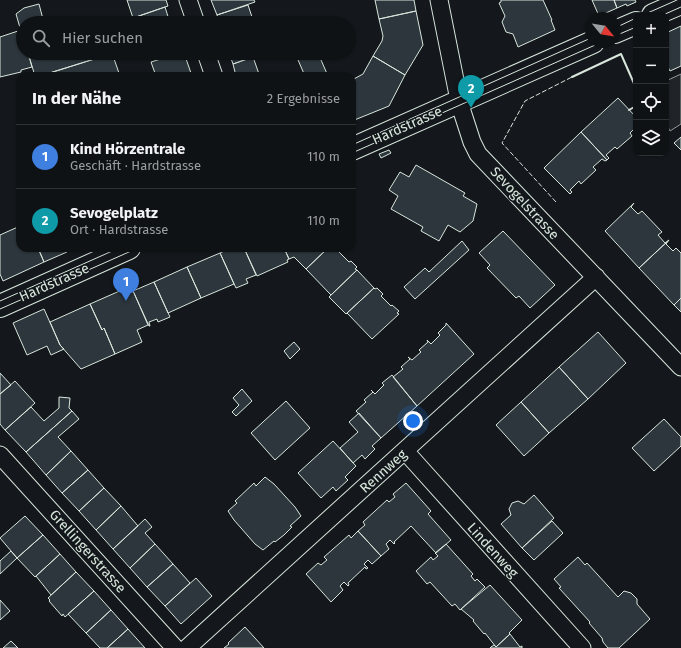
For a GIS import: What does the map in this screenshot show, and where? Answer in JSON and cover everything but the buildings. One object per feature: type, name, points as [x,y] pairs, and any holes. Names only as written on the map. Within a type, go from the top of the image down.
[{"type":"street","points":[[188,0],[194,16]]},
{"type":"street","name":"Sevogelstrasse","points":[[439,0],[459,102],[470,136],[478,154],[681,367]]},
{"type":"street","points":[[660,12],[681,3]]},
{"type":"street","points":[[621,29],[633,24]]},
{"type":"street","name":"Hardstrasse","points":[[356,147],[585,46]]},
{"type":"street","points":[[208,60],[213,72]]},
{"type":"street","name":"Hardstrasse","points":[[0,306],[120,252]]},
{"type":"street","name":"Rennweg","points":[[186,648],[596,277]]},
{"type":"street","name":"Lindenweg","points":[[405,451],[582,648]]},
{"type":"street","name":"Grellingerstrasse","points":[[0,455],[175,648]]},
{"type":"shaded area","points":[[681,74],[681,124],[670,131],[669,129],[669,80]]},
{"type":"tram line","points":[[650,12],[677,0]]},
{"type":"tram line","points":[[669,12],[681,7]]},
{"type":"tram line","points":[[621,25],[633,19]]},
{"type":"tram line","points":[[621,33],[633,28]]},
{"type":"tram line","points":[[356,143],[585,41]]},
{"type":"tram line","points":[[356,151],[588,48]]},
{"type":"tram line","points":[[0,301],[110,252]]},
{"type":"tram line","points":[[0,309],[129,252]]},
{"type":"fence","points":[[556,202],[502,143],[525,101],[572,77]]},
{"type":"wall","points":[[572,77],[621,54],[634,84]]},
{"type":"wall","points":[[629,110],[633,108]]},
{"type":"place","name":"Sevogelplatz","points":[[471,108]]},
{"type":"place","name":"Kind Hörzentrale","points":[[126,301]]}]
